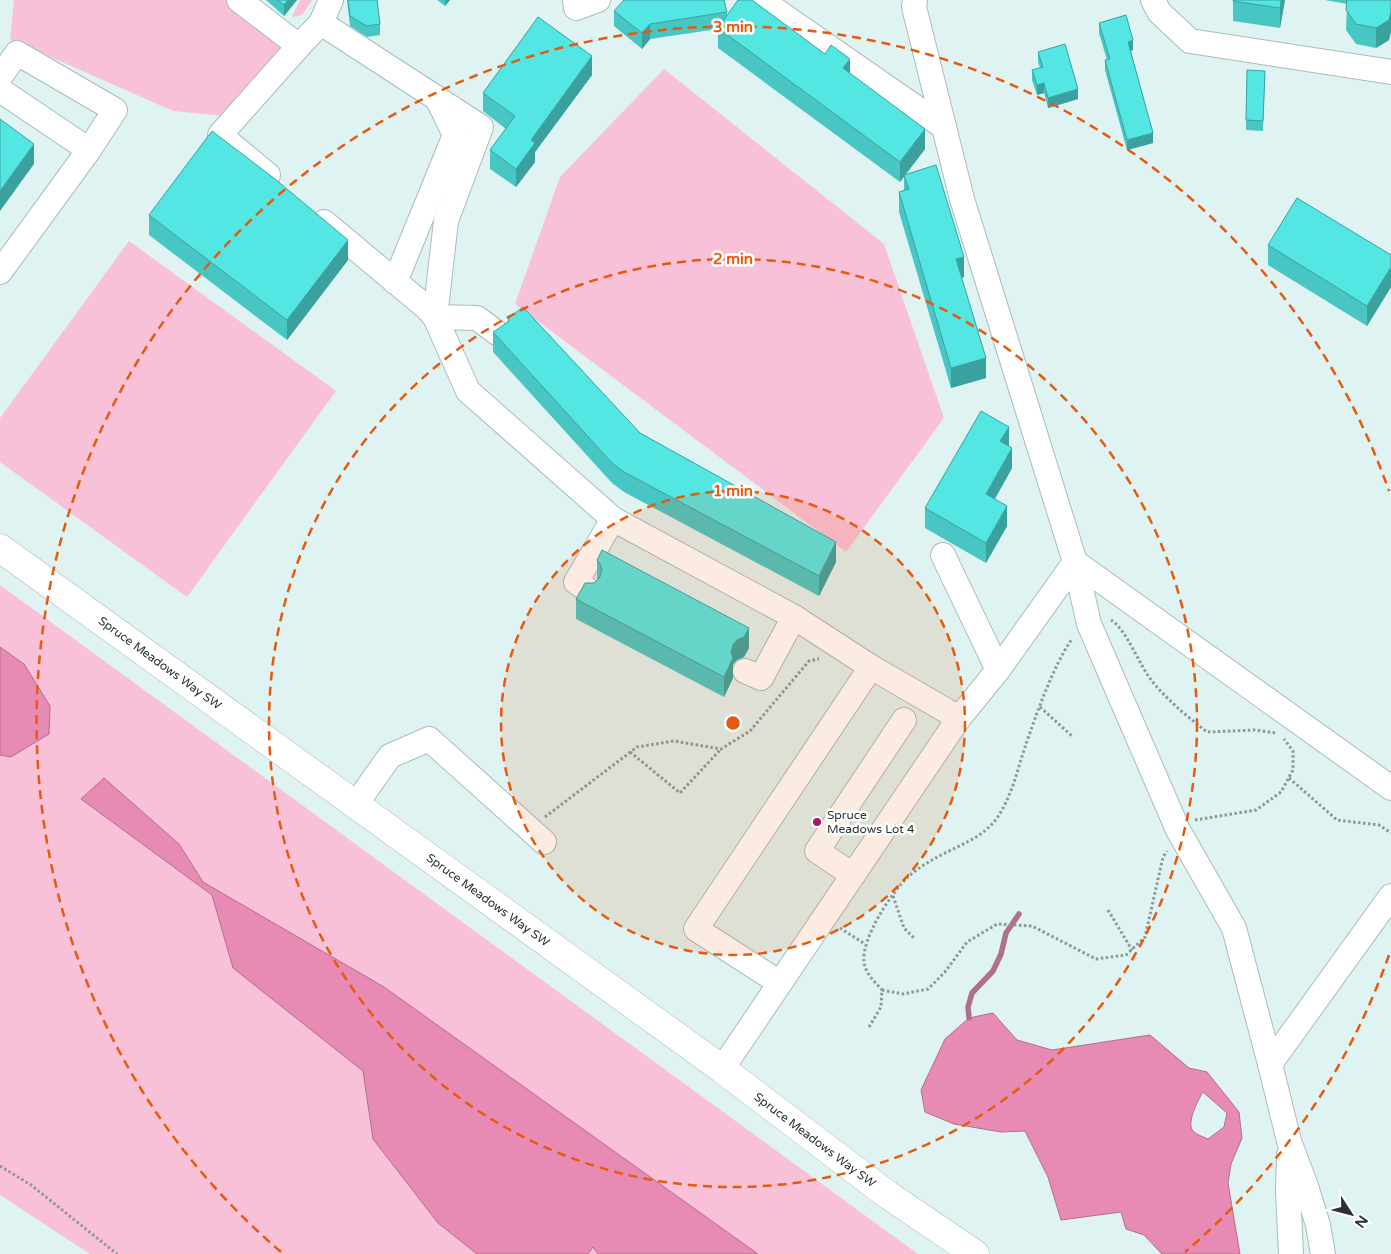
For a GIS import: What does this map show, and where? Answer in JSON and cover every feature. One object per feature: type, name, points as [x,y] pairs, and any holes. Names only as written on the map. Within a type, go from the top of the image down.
[{"type":"main road","name":"Spruce Meadows Way SW","points":[[0,548],[722,1069],[888,1195],[975,1254]]},
{"type":"lane","points":[[239,0],[298,46]]},
{"type":"lane","points":[[281,186],[220,135],[298,46],[322,23],[331,0]]},
{"type":"lane","points":[[575,0],[576,8],[598,0]]},
{"type":"lane","points":[[761,0],[944,126]]},
{"type":"lane","points":[[915,0],[914,7],[962,199],[1075,562],[1089,624],[1178,830],[1234,928],[1289,1141],[1318,1225],[1323,1254]]},
{"type":"lane","points":[[1153,0],[1159,12],[1190,41],[1391,72]]},
{"type":"lane","points":[[322,23],[481,127],[446,221],[435,317]]},
{"type":"lane","points":[[0,272],[89,150],[115,110],[18,53],[2,75],[89,150]]},
{"type":"lane","points":[[395,282],[455,135],[437,98]]},
{"type":"lane","points":[[304,205],[427,308],[435,317],[468,391],[613,518],[794,617],[871,667],[959,718]]},
{"type":"lane","points":[[435,317],[477,318],[497,333]]},
{"type":"lane","points":[[588,590],[576,582],[613,518]]},
{"type":"lane","points":[[943,555],[998,670]]},
{"type":"lane","points":[[722,1069],[959,718],[998,670],[1075,562]]},
{"type":"lane","points":[[1075,562],[1391,788]]},
{"type":"lane","points":[[745,671],[761,678],[794,617]]},
{"type":"lane","points":[[780,983],[696,929],[871,667]]},
{"type":"lane","points":[[853,875],[817,851],[904,720]]},
{"type":"lane","points":[[356,804],[390,756],[429,739],[544,842]]},
{"type":"lane","points":[[1270,1064],[1391,896]]},
{"type":"lane","points":[[1289,1141],[1288,1191],[1291,1254]]},
{"type":"path","points":[[870,1027],[882,1007],[882,990],[870,975],[864,962],[865,944],[883,909],[908,876],[934,859],[974,839],[996,819],[1012,790],[1025,746],[1052,678],[1067,647],[1078,631],[1089,624],[1108,619],[1119,625],[1152,681],[1182,712],[1207,732],[1255,730],[1281,734],[1293,751],[1293,770],[1289,778],[1280,792],[1256,810],[1195,820],[1178,830],[1163,857],[1145,937],[1126,955],[1096,959],[1032,926],[997,924],[967,942],[945,972],[928,988],[903,994],[882,990]]},
{"type":"path","points":[[630,752],[680,793],[721,749],[750,732],[809,661],[849,652]]},
{"type":"path","points":[[1040,707],[1073,737]]},
{"type":"path","points":[[544,817],[637,747],[674,741],[721,749]]},
{"type":"path","points":[[1289,778],[1338,820],[1379,825],[1391,833]]},
{"type":"path","points":[[893,896],[904,928],[914,938]]},
{"type":"path","points":[[1108,910],[1132,950]]},
{"type":"path","points":[[837,926],[865,944]]},
{"type":"path","points":[[0,1166],[31,1185],[118,1254]]},
{"type":"shaded area","points":[[14,0],[229,0],[290,48],[225,116],[173,111],[10,39]]},
{"type":"shaded area","points":[[300,0],[312,0],[302,15],[292,17]]},
{"type":"shaded area","points":[[664,69],[884,244],[944,418],[846,552],[515,304],[560,177]]},
{"type":"shaded area","points":[[129,241],[336,391],[187,597],[0,462],[0,418]]},
{"type":"shaded area","points":[[0,585],[918,1254],[90,1254],[0,1195]]},
{"type":"shaded area","points":[[0,647],[24,664],[50,706],[49,734],[11,757],[0,755]]},
{"type":"shaded area","points":[[104,778],[179,844],[203,882],[384,987],[758,1254],[598,1254],[593,1247],[588,1254],[477,1254],[438,1223],[373,1139],[363,1071],[233,968],[212,895],[81,799]]},
{"type":"shaded area","points":[[993,1013],[1017,1040],[1052,1050],[1150,1035],[1189,1068],[1207,1072],[1239,1112],[1242,1138],[1231,1164],[1228,1183],[1240,1254],[1162,1254],[1144,1235],[1126,1229],[1121,1212],[1061,1220],[1048,1177],[1025,1131],[1001,1132],[954,1124],[925,1112],[921,1090],[945,1039],[969,1018]],"holes":[[[1203,1092],[1227,1113],[1224,1127],[1208,1139],[1198,1135],[1191,1127],[1192,1117]]]},
{"type":"building","points":[[277,0],[288,0],[284,5]]},
{"type":"building","points":[[348,0],[377,0],[380,24],[367,26],[350,16]]},
{"type":"building","points":[[624,0],[724,0],[727,12],[650,24],[642,33],[614,11]]},
{"type":"building","points":[[738,0],[752,0],[825,54],[831,45],[850,59],[843,68],[925,129],[900,162],[718,28]]},
{"type":"building","points":[[1233,0],[1281,0],[1280,8]]},
{"type":"building","points":[[1347,0],[1391,0],[1389,20],[1376,28],[1356,24],[1346,10]]},
{"type":"building","points":[[1126,15],[1133,40],[1128,42],[1153,133],[1127,140],[1105,60],[1110,59],[1099,23]]},
{"type":"building","points":[[538,17],[592,56],[531,140],[535,143],[516,169],[490,150],[515,116],[483,93]]},
{"type":"building","points":[[1065,44],[1078,89],[1048,98],[1044,83],[1037,85],[1032,70],[1043,67],[1038,52]]},
{"type":"building","points":[[1247,70],[1265,71],[1263,121],[1246,120]]},
{"type":"building","points":[[0,119],[34,144],[0,191]]},
{"type":"building","points":[[212,131],[275,179],[348,240],[287,320],[149,215]]},
{"type":"building","points":[[936,165],[964,257],[956,259],[986,358],[951,368],[899,192],[909,189],[904,175]]},
{"type":"building","points":[[1297,198],[1391,255],[1391,267],[1367,306],[1268,245]]},
{"type":"building","points":[[523,307],[640,433],[836,542],[819,576],[624,472],[612,463],[493,332],[508,322],[509,318]]},
{"type":"building","points":[[981,411],[1009,427],[1000,441],[1012,448],[986,494],[1007,506],[986,543],[925,508]]},
{"type":"building","points":[[602,550],[749,628],[744,637],[737,640],[733,645],[731,652],[733,658],[724,677],[576,599],[585,583],[594,583],[600,577],[602,570],[597,560]]},
{"type":"waterway","points":[[969,1018],[968,1007],[972,993],[993,971],[1001,954],[1006,933],[1019,914]]},
{"type":"place","name":"Spruce Meadows Lot 4","points":[[817,822]]}]
